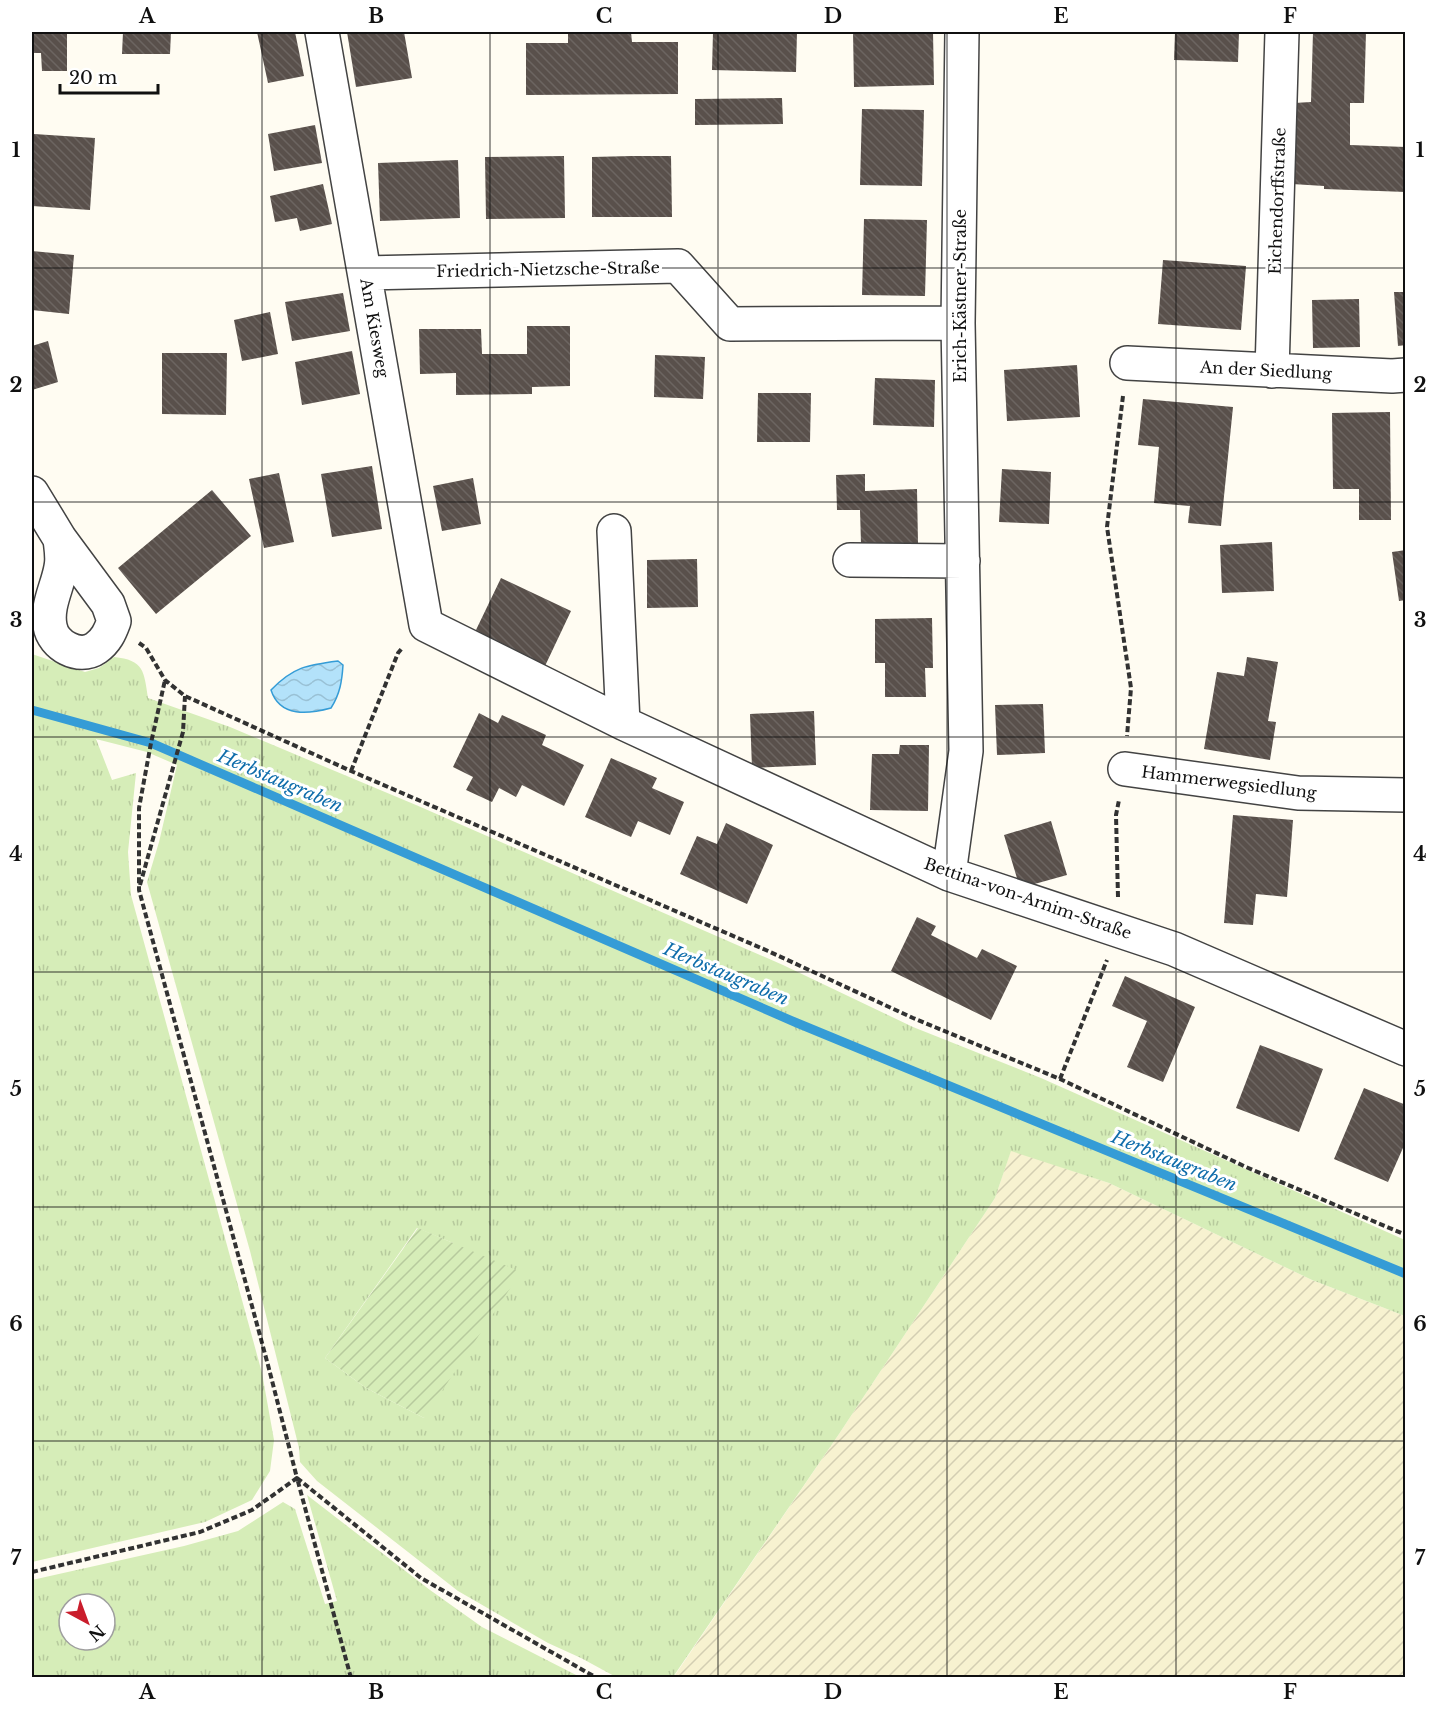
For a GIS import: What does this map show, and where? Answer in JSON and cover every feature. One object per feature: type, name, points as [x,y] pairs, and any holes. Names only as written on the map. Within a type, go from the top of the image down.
[{"type":"street","name":"Am Kiesweg","points":[[322,32],[426,625]]},
{"type":"street","name":"Erich-Kästner-Straße","points":[[949,874],[966,752],[958,323],[962,32]]},
{"type":"street","name":"Eichendorffstraße","points":[[1272,371],[1282,32]]},
{"type":"street","name":"Friedrich-Nietzsche-Straße","points":[[365,273],[678,266],[730,324],[958,323]]},
{"type":"street","name":"An der Siedlung","points":[[1127,363],[1406,375]]},
{"type":"street","points":[[32,493],[60,539],[108,604],[114,621],[108,637],[95,649],[82,652],[70,650],[60,644],[40,615],[62,564],[60,539]]},
{"type":"street","points":[[614,531],[623,723]]},
{"type":"street","points":[[850,560],[963,561]]},
{"type":"street","name":"Bettina-von-Arnim-Straße","points":[[426,625],[623,723],[949,874],[1174,949],[1406,1049]]},
{"type":"street","name":"Hammerwegsiedlung","points":[[1125,769],[1298,793],[1406,795]]},
{"type":"path","points":[[1060,1079],[1119,931],[1116,815],[1125,769],[1131,688],[1107,526],[1127,363]]},
{"type":"path","points":[[114,621],[146,648],[165,680],[185,696],[351,771],[768,951],[913,1018],[1060,1079],[1246,1167],[1406,1235]]},
{"type":"path","points":[[351,771],[398,653],[426,625]]},
{"type":"path","points":[[165,680],[139,808],[139,890],[351,1677]]},
{"type":"path","points":[[139,890],[183,732],[185,696]]},
{"type":"path","points":[[32,1572],[200,1532],[252,1510],[297,1478]]},
{"type":"path","points":[[297,1478],[421,1578],[597,1677]]},
{"type":"shaded area","points":[[1011,1150],[1109,1183],[1312,1280],[1405,1316],[1405,1677],[673,1678],[839,1434],[995,1198]]},
{"type":"green space","points":[[32,654],[85,672],[99,668],[114,657],[131,661],[141,668],[148,698],[230,727],[416,805],[783,965],[913,1027],[1041,1078],[1405,1240],[1405,1316],[1312,1280],[1109,1183],[1011,1151],[995,1198],[839,1434],[673,1677],[616,1677],[548,1643],[458,1591],[317,1481],[300,1462],[299,1448],[250,1251],[147,882],[177,765],[147,752],[96,739],[112,780],[136,773],[128,852],[131,895],[262,1373],[274,1440],[270,1471],[252,1500],[205,1522],[32,1562]],"holes":[[[417,1228],[453,1243],[424,1418],[366,1388],[325,1358]]]},
{"type":"green space","points":[[418,1228],[521,1272],[424,1418],[366,1388],[325,1358]]},
{"type":"green space","points":[[307,1495],[482,1627],[580,1677],[32,1677],[32,1580],[184,1546],[238,1531],[283,1502],[295,1509],[325,1604],[337,1601]]},
{"type":"water","points":[[338,661],[343,665],[342,676],[331,708],[314,712],[296,712],[288,710],[275,699],[271,690],[286,676],[301,668]]},
{"type":"building","points":[[32,32],[67,32],[67,71],[42,71],[41,53],[32,53]]},
{"type":"building","points":[[123,32],[171,32],[170,54],[122,54]]},
{"type":"building","points":[[257,32],[295,32],[304,76],[268,83]]},
{"type":"building","points":[[347,32],[404,32],[412,78],[356,87]]},
{"type":"building","points":[[568,32],[631,32],[632,42],[678,42],[678,94],[526,95],[526,43],[568,43]]},
{"type":"building","points":[[713,32],[797,32],[796,72],[712,70]]},
{"type":"building","points":[[853,32],[933,32],[934,85],[854,87]]},
{"type":"building","points":[[1175,32],[1239,32],[1238,62],[1174,60]]},
{"type":"building","points":[[1313,32],[1366,32],[1364,103],[1350,103],[1350,145],[1406,147],[1406,192],[1324,189],[1324,186],[1292,184],[1294,103],[1311,102]]},
{"type":"building","points":[[782,98],[783,124],[695,125],[695,99]]},
{"type":"building","points":[[862,109],[924,110],[922,186],[860,185]]},
{"type":"building","points":[[315,125],[322,163],[274,171],[268,134]]},
{"type":"building","points":[[34,134],[95,138],[90,210],[32,206]]},
{"type":"building","points":[[564,156],[565,218],[486,219],[485,157]]},
{"type":"building","points":[[671,156],[672,217],[592,217],[592,157]]},
{"type":"building","points":[[458,160],[460,218],[380,221],[378,163]]},
{"type":"building","points":[[323,184],[332,224],[300,231],[297,218],[275,222],[270,196]]},
{"type":"building","points":[[864,219],[927,220],[925,296],[862,295]]},
{"type":"building","points":[[32,251],[74,255],[69,314],[32,310]]},
{"type":"building","points":[[1163,260],[1246,266],[1241,330],[1158,324]]},
{"type":"building","points":[[1394,292],[1406,292],[1406,345],[1398,346]]},
{"type":"building","points":[[343,293],[350,331],[292,341],[285,302]]},
{"type":"building","points":[[1359,299],[1360,347],[1313,348],[1312,300]]},
{"type":"building","points":[[270,312],[278,354],[242,361],[234,320]]},
{"type":"building","points":[[527,326],[570,326],[570,386],[532,387],[532,394],[456,395],[456,373],[420,374],[419,329],[481,329],[482,354],[527,354]]},
{"type":"building","points":[[48,341],[58,382],[32,390],[32,346]]},
{"type":"building","points":[[352,351],[360,394],[302,405],[295,362]]},
{"type":"building","points":[[162,353],[227,353],[226,415],[162,414]]},
{"type":"building","points":[[655,355],[705,357],[703,399],[654,397]]},
{"type":"building","points":[[1077,365],[1080,417],[1007,421],[1004,370]]},
{"type":"building","points":[[875,378],[935,380],[934,427],[873,425]]},
{"type":"building","points":[[758,393],[811,393],[810,442],[757,442]]},
{"type":"building","points":[[1143,399],[1233,407],[1221,526],[1188,523],[1190,506],[1154,503],[1159,447],[1138,445]]},
{"type":"building","points":[[1390,412],[1391,520],[1359,520],[1359,489],[1333,489],[1332,413]]},
{"type":"building","points":[[372,466],[382,529],[332,537],[321,474]]},
{"type":"building","points":[[1002,469],[1051,472],[1049,524],[999,522]]},
{"type":"building","points":[[279,473],[294,542],[264,548],[249,479]]},
{"type":"building","points":[[865,474],[865,491],[917,489],[918,543],[861,544],[860,510],[837,510],[836,475]]},
{"type":"building","points":[[473,478],[481,524],[442,531],[433,486]]},
{"type":"building","points":[[212,490],[251,536],[156,614],[118,568]]},
{"type":"building","points":[[1272,542],[1274,591],[1222,593],[1220,545]]},
{"type":"building","points":[[1406,550],[1406,600],[1399,601],[1392,552]]},
{"type":"building","points":[[697,559],[698,607],[647,608],[647,560]]},
{"type":"building","points":[[501,578],[571,611],[545,666],[475,632]]},
{"type":"building","points":[[932,618],[933,668],[925,668],[926,697],[885,697],[885,663],[875,663],[875,619]]},
{"type":"building","points":[[1247,657],[1278,662],[1268,721],[1276,722],[1270,760],[1204,749],[1217,672],[1244,676]]},
{"type":"building","points":[[1043,704],[1045,753],[997,755],[995,705]]},
{"type":"building","points":[[814,711],[816,765],[752,768],[750,714]]},
{"type":"building","points":[[479,713],[498,723],[502,715],[546,735],[542,745],[584,765],[564,806],[522,785],[516,797],[499,788],[492,802],[466,790],[473,777],[453,767]]},
{"type":"building","points":[[900,745],[929,745],[928,811],[870,810],[872,754],[899,754]]},
{"type":"building","points":[[611,758],[657,778],[652,788],[684,802],[670,835],[638,821],[631,837],[585,817]]},
{"type":"building","points":[[1233,815],[1293,820],[1287,897],[1256,894],[1253,925],[1224,923]]},
{"type":"building","points":[[1051,821],[1067,875],[1020,888],[1004,835]]},
{"type":"building","points":[[726,823],[773,845],[747,904],[680,874],[697,836],[717,844]]},
{"type":"building","points":[[917,917],[936,926],[931,935],[977,958],[982,949],[1017,966],[991,1020],[891,971]]},
{"type":"building","points":[[1125,976],[1195,1007],[1163,1082],[1127,1067],[1147,1021],[1112,1006]]},
{"type":"building","points":[[1260,1045],[1323,1069],[1299,1132],[1236,1108]]},
{"type":"building","points":[[1364,1088],[1406,1105],[1406,1141],[1388,1182],[1334,1159]]},
{"type":"waterway","name":"Herbstaugraben","points":[[32,710],[151,743],[797,1023],[1406,1274]]}]
